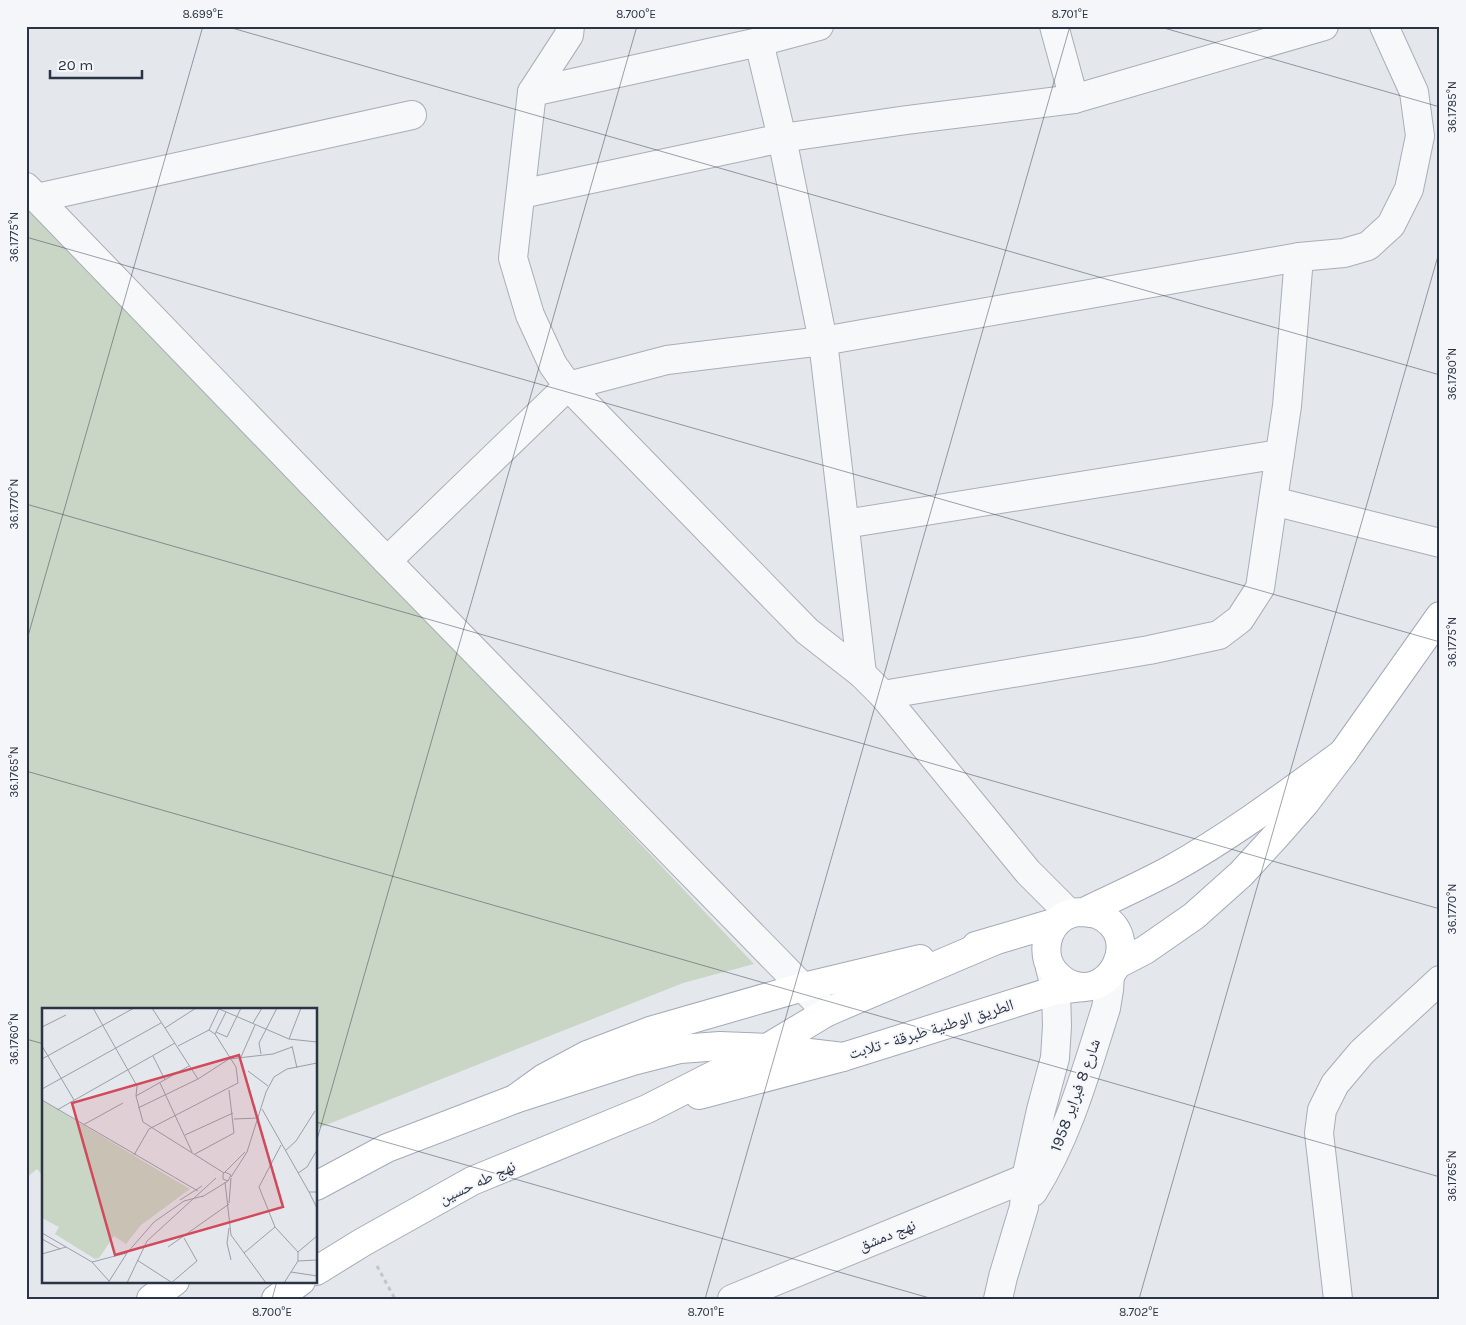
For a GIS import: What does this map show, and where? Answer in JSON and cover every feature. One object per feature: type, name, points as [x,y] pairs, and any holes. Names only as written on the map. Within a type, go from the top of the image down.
[{"type":"main road","name":"الطريق الوطنية طبرقة - تلابت","points":[[1114,970],[1194,916],[1241,874],[1305,803],[1343,753],[1440,616]]},
{"type":"main road","name":"الطريق الوطنية طبرقة - تلابت","points":[[515,1099],[544,1078],[587,1055],[650,1031],[803,986],[994,942],[1070,916],[1169,870],[1221,839],[1268,808],[1343,753]]},
{"type":"main road","points":[[1098,915],[1111,923],[1118,935],[1121,950],[1114,970],[1098,984],[1083,987],[1070,984],[1058,978],[1053,979],[1045,952],[1048,936],[1070,916],[1098,915]]},
{"type":"main road","points":[[647,1109],[767,1048],[827,1012],[994,942]]},
{"type":"main road","name":"الطريق الوطنية طبرقة - تلابت","points":[[318,1185],[387,1148],[515,1099],[633,1061],[680,1049],[720,1046],[767,1048],[843,1057],[1053,979]]},
{"type":"main road","points":[[647,1109],[843,1057]]},
{"type":"main road","name":"نهج طه حسين","points":[[318,1270],[363,1242],[472,1181],[647,1109]]},
{"type":"main road","points":[[151,1299],[174,1282]]},
{"type":"main road","points":[[276,1299],[300,1282]]},
{"type":"street","points":[[570,26],[569,35],[532,92],[513,258],[530,315],[553,365],[568,386],[807,631],[862,674],[883,695],[1028,872],[1070,916]]},
{"type":"street","points":[[1054,26],[1074,99]]},
{"type":"street","points":[[521,194],[782,138],[1074,99],[1324,26]]},
{"type":"street","points":[[387,562],[568,386],[667,360],[823,341],[1300,257],[1344,253],[1368,246],[1392,226],[1408,189],[1420,136],[1414,92],[1384,26]]},
{"type":"street","points":[[532,92],[760,42],[813,27]]},
{"type":"street","points":[[760,42],[782,138],[823,341],[862,674]]},
{"type":"street","points":[[31,193],[412,115]]},
{"type":"street","points":[[31,193],[387,562],[827,1012]]},
{"type":"street","points":[[883,695],[1149,650],[1219,635],[1240,619],[1260,588],[1287,406],[1300,257]]},
{"type":"street","points":[[844,524],[1280,454]]},
{"type":"street","points":[[1273,500],[1440,543]]},
{"type":"street","name":"شارع 8 فبراير 1958","points":[[998,1299],[1024,1207],[1035,1177],[1071,1115],[1106,1008],[1114,970]]},
{"type":"street","name":"شارع 8 فبراير 1958","points":[[1035,1177],[1041,1110],[1055,1058],[1058,1026],[1053,979]]},
{"type":"street","points":[[1338,1299],[1319,1134],[1322,1110],[1335,1084],[1362,1052],[1440,980]]},
{"type":"street","name":"نهج دمشق","points":[[732,1299],[1035,1177]]},
{"type":"path","points":[[363,1242],[395,1299]]},
{"type":"green space","points":[[26,185],[545,743],[754,964],[683,983],[318,1128],[318,1008],[42,1008],[42,1175],[37,1169],[26,1178]]}]
